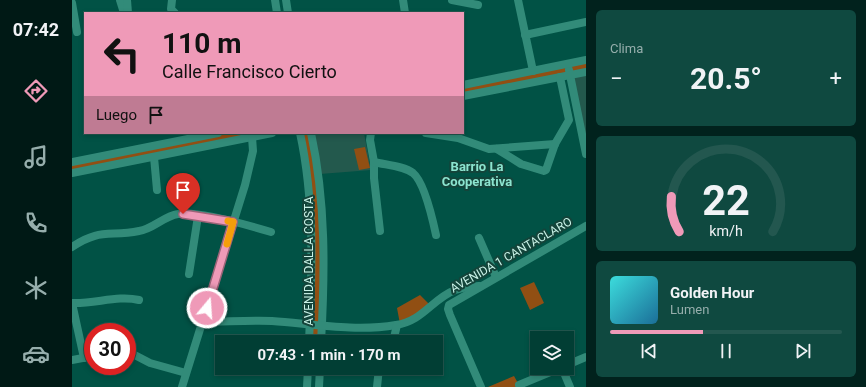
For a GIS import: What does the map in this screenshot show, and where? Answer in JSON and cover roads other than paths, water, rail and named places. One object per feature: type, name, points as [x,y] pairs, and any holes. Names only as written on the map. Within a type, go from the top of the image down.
[{"type":"street","points":[[120,0],[124,12]]},
{"type":"street","points":[[127,0],[128,12]]},
{"type":"street","points":[[172,0],[171,9],[174,12]]},
{"type":"street","points":[[274,0],[277,12]]},
{"type":"street","points":[[286,0],[288,12]]},
{"type":"street","points":[[402,0],[405,12]]},
{"type":"street","points":[[452,0],[478,5]]},
{"type":"street","points":[[518,0],[533,71]]},
{"type":"street","points":[[72,3],[74,31],[84,34]]},
{"type":"street","points":[[525,35],[586,22]]},
{"type":"street","points":[[464,85],[586,60]]},
{"type":"street","points":[[567,64],[586,154]]},
{"type":"street","points":[[464,96],[586,72]]},
{"type":"street","points":[[497,149],[521,164],[544,171],[546,170],[555,144],[569,120],[560,77]]},
{"type":"street","points":[[72,162],[213,134]]},
{"type":"street","points":[[72,173],[267,134]]},
{"type":"street","name":"AVENIDA DALLA COSTA","points":[[300,134],[309,188],[311,216],[309,335]]},
{"type":"street","name":"AVENIDA DALLA COSTA","points":[[312,134],[319,169],[323,214],[321,335]]},
{"type":"street","points":[[371,134],[370,140],[374,162],[374,178],[380,231]]},
{"type":"street","points":[[432,134],[458,138],[484,148],[497,149],[555,144]]},
{"type":"street","points":[[182,387],[252,159],[252,137]]},
{"type":"street","points":[[154,157],[157,190]]},
{"type":"street","points":[[374,162],[408,170],[415,175],[421,183],[436,235]]},
{"type":"street","points":[[72,247],[84,239],[94,235],[147,230],[177,214],[233,222],[271,232]]},
{"type":"street","points":[[189,274],[198,216]]},
{"type":"street","name":"AVENIDA 1 CANTACLARO","points":[[481,387],[450,315],[448,307],[454,301],[479,286],[586,226]]},
{"type":"street","points":[[479,238],[496,277]]},
{"type":"street","points":[[202,322],[271,321],[367,328],[397,325],[420,316],[436,302],[455,290],[479,286]]},
{"type":"street","points":[[72,360],[84,358],[72,303],[92,303],[130,298],[139,300]]},
{"type":"street","points":[[395,335],[397,325]]},
{"type":"street","points":[[136,356],[150,363],[186,373]]},
{"type":"street","points":[[574,362],[586,357]]},
{"type":"street","points":[[307,387],[308,375]]},
{"type":"street","points":[[319,387],[320,375]]},
{"type":"street","points":[[377,387],[378,375]]},
{"type":"street","points":[[519,386],[545,375]]},
{"type":"street","points":[[564,375],[570,387]]},
{"type":"district","name":"Barrio La Cooperativa","points":[[477,174]]}]
